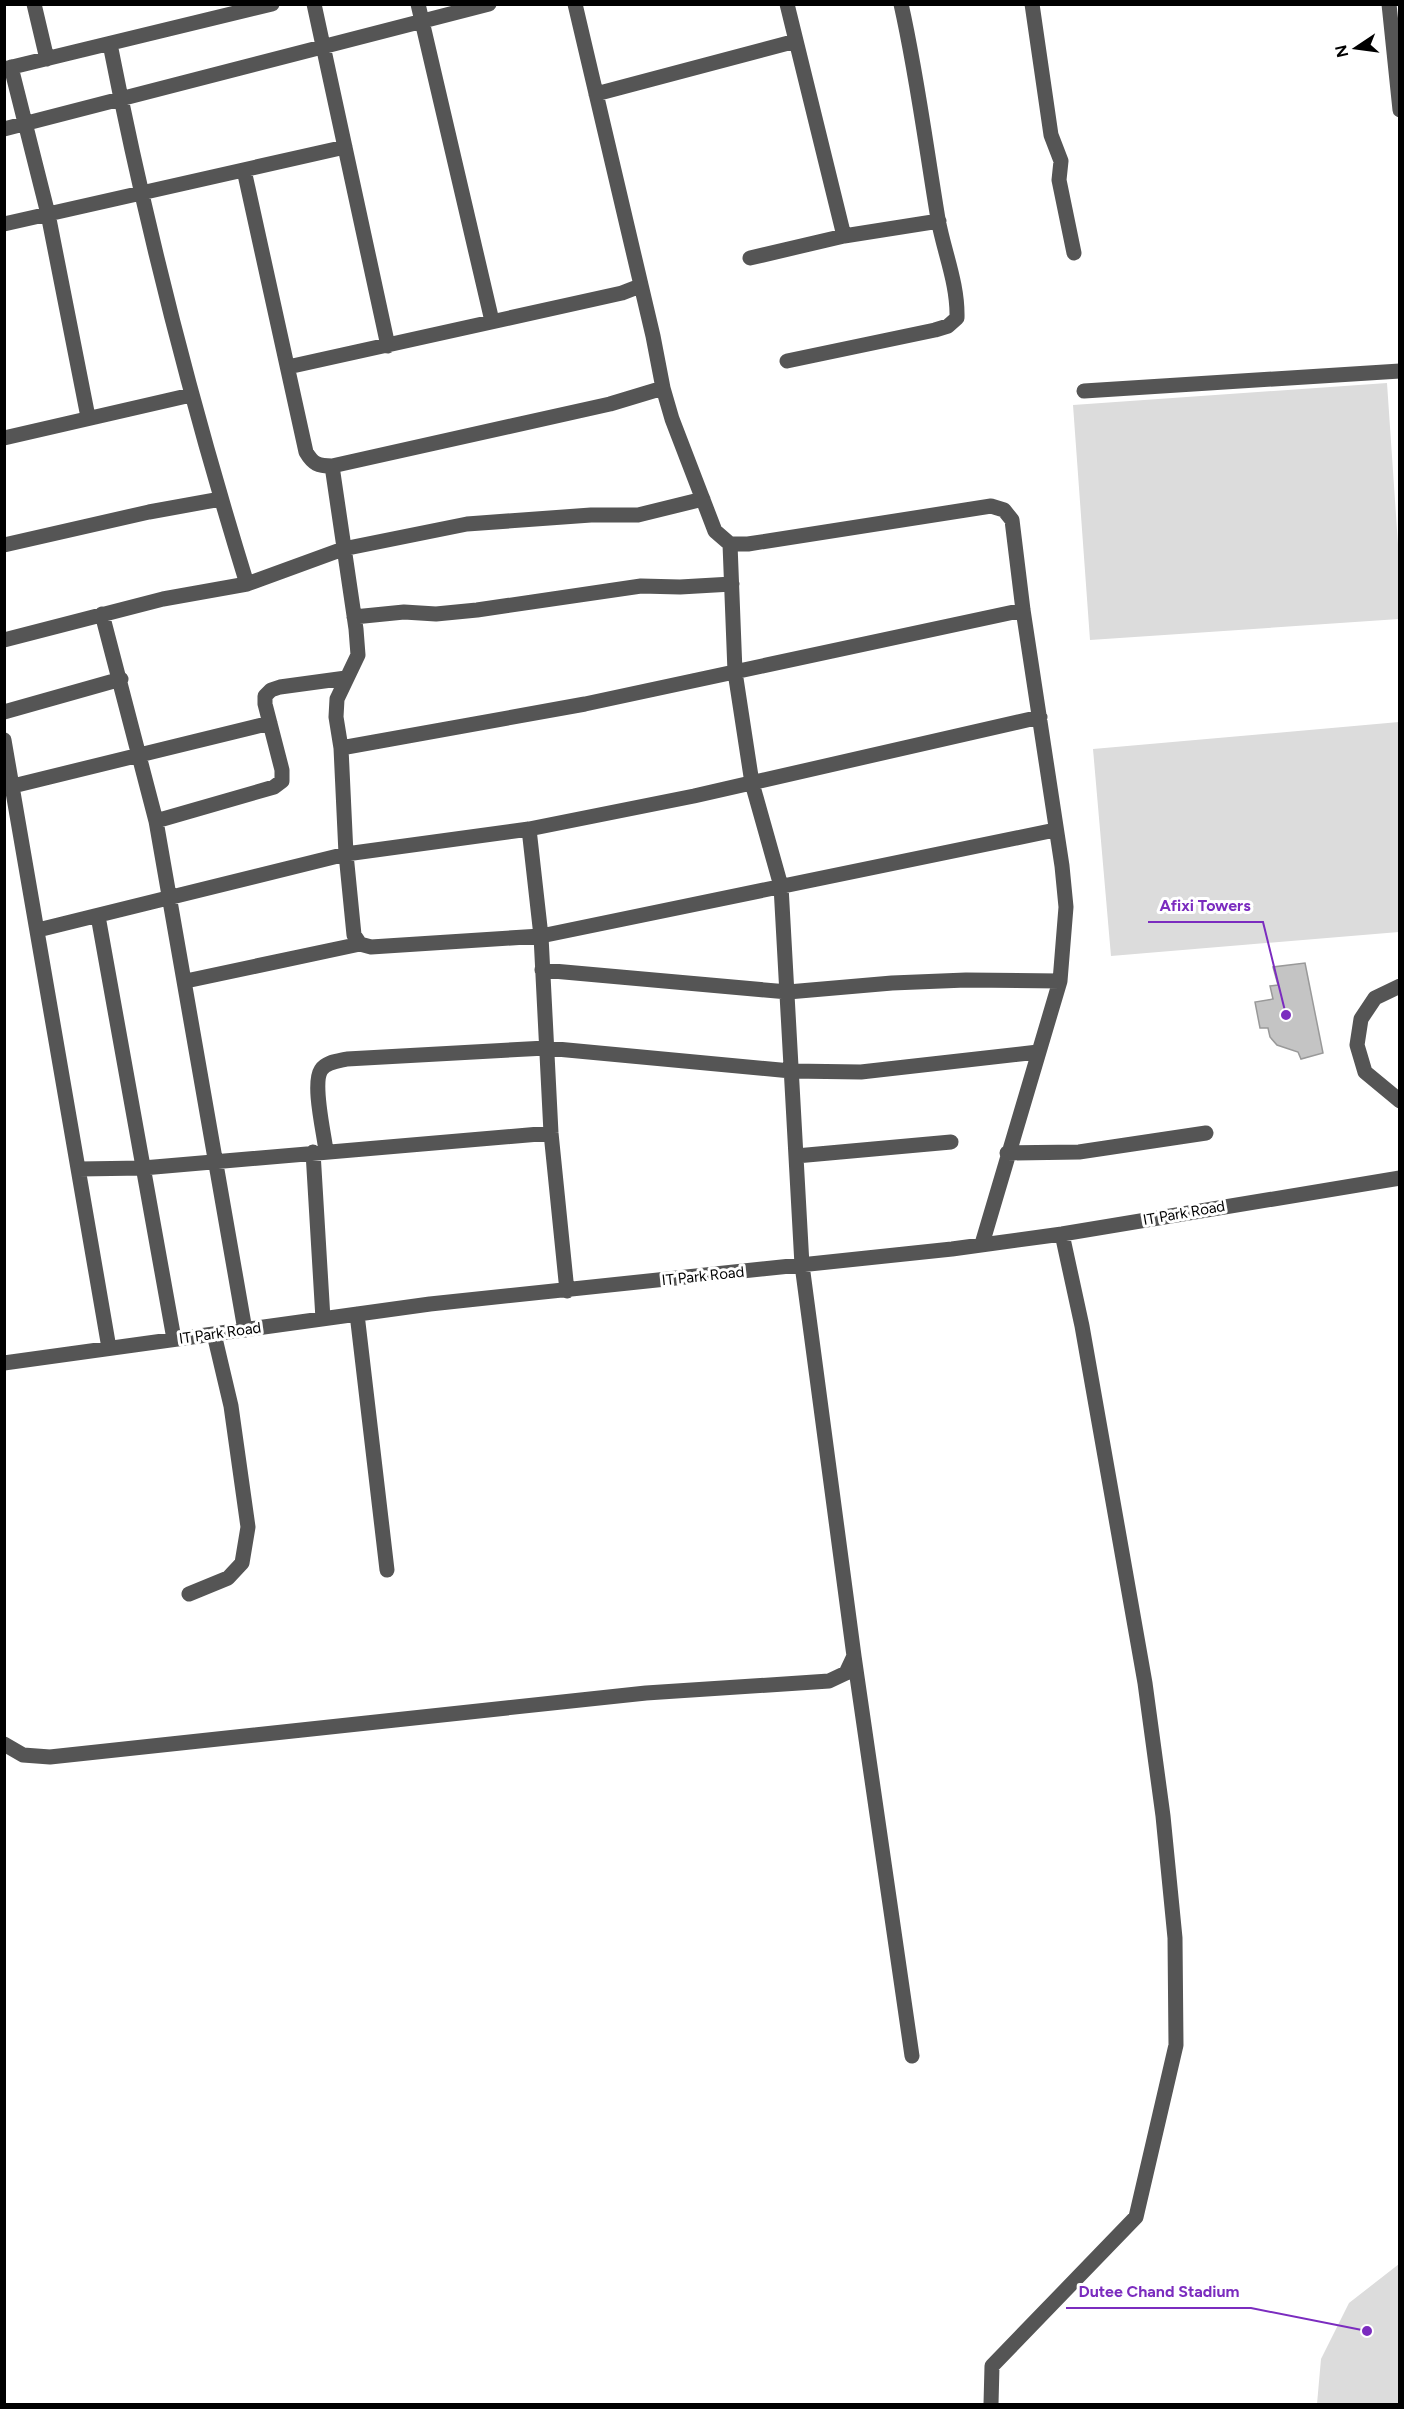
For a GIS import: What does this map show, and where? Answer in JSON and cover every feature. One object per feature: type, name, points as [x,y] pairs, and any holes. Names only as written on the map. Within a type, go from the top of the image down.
[{"type":"street","points":[[34,4],[47,59]]},
{"type":"street","points":[[88,417],[48,214],[8,68],[272,4]]},
{"type":"street","points":[[314,4],[388,346]]},
{"type":"street","points":[[417,4],[492,321]]},
{"type":"street","points":[[4,129],[489,4]]},
{"type":"street","points":[[574,4],[653,336],[663,388],[672,419],[715,531],[730,544],[748,544],[991,506],[1004,510],[1012,520],[1023,610],[1062,866],[1066,908],[1060,981],[1007,1153],[982,1244]]},
{"type":"street","points":[[788,4],[844,236]]},
{"type":"street","points":[[787,361],[935,330],[948,326],[957,318],[957,299],[939,221],[910,43],[901,4]]},
{"type":"street","points":[[1032,4],[1051,135],[1061,161],[1059,180],[1074,253]]},
{"type":"street","points":[[1389,4],[1400,110]]},
{"type":"street","points":[[596,94],[796,41]]},
{"type":"street","points":[[110,44],[141,193],[191,395],[247,584]]},
{"type":"street","points":[[4,224],[345,147]]},
{"type":"street","points":[[244,170],[306,452],[313,462],[320,466],[332,466],[610,404],[663,388]]},
{"type":"street","points":[[750,258],[844,236],[939,221]]},
{"type":"street","points":[[288,367],[622,293],[640,286]]},
{"type":"street","points":[[1084,391],[1400,370]]},
{"type":"street","points":[[4,438],[191,395]]},
{"type":"street","points":[[332,466],[354,617],[357,655],[337,699],[336,717],[341,748],[346,854],[354,935],[360,944]]},
{"type":"street","points":[[4,545],[149,512],[221,499]]},
{"type":"street","points":[[4,640],[163,599],[247,584],[343,549],[467,524],[591,515],[638,515],[703,499]]},
{"type":"street","points":[[730,544],[735,672],[752,783],[781,886],[802,1265],[854,1656],[912,2056]]},
{"type":"street","points":[[354,617],[404,612],[436,614],[477,610],[641,586],[680,588],[732,584]]},
{"type":"street","points":[[341,748],[585,704],[1023,610]]},
{"type":"street","points":[[102,614],[156,820],[186,981],[245,1330]]},
{"type":"street","points":[[156,820],[274,787],[282,781],[282,770],[265,696],[271,690],[346,678]]},
{"type":"street","points":[[4,712],[120,680]]},
{"type":"street","points":[[38,930],[346,854],[529,829],[752,783],[1040,717]]},
{"type":"street","points":[[14,786],[270,723]]},
{"type":"street","points":[[4,740],[14,786],[109,1348]]},
{"type":"street","points":[[529,829],[541,936],[551,1133],[567,1291]]},
{"type":"street","points":[[186,981],[360,944],[371,947],[541,936],[1055,830]]},
{"type":"street","points":[[98,916],[174,1339]]},
{"type":"street","points":[[542,970],[788,992],[892,983],[966,980],[1060,981]]},
{"type":"street","points":[[1400,986],[1376,998],[1361,1019],[1356,1045],[1365,1072],[1400,1101]]},
{"type":"street","points":[[323,1319],[317,1080],[322,1068],[330,1063],[347,1059],[546,1048],[791,1071],[861,1072],[1038,1052]]},
{"type":"street","points":[[79,1169],[143,1168],[551,1133]]},
{"type":"street","points":[[1007,1153],[1079,1152],[1206,1133]]},
{"type":"street","points":[[796,1156],[951,1142]]},
{"type":"street","name":"IT Park Road","points":[[4,1363],[430,1304],[802,1265],[1062,1234],[1400,1179]]},
{"type":"street","points":[[991,2404],[992,2366],[1136,2217],[1176,2045],[1175,1938],[1163,1816],[1145,1683],[1082,1326],[1062,1234]]},
{"type":"street","points":[[357,1314],[387,1570]]},
{"type":"street","points":[[189,1594],[228,1578],[242,1563],[248,1527],[231,1406],[214,1334]]},
{"type":"street","points":[[4,1744],[23,1755],[50,1757],[646,1693],[829,1681],[846,1673],[854,1656]]},
{"type":"shaded area","points":[[1387,383],[1399,559],[1399,619],[1090,640],[1073,405]]},
{"type":"shaded area","points":[[1399,722],[1399,932],[1111,956],[1093,749]]},
{"type":"shaded area","points":[[1399,2264],[1399,2404],[1317,2404],[1321,2359],[1349,2303]]},
{"type":"building","points":[[1305,963],[1323,1053],[1301,1059],[1298,1052],[1277,1045],[1270,1037],[1268,1028],[1260,1028],[1255,1002],[1273,999],[1270,986],[1278,985],[1273,967]]},
{"type":"place","name":"Afixi Towers","points":[[1286,1015]]},
{"type":"place","name":"Dutee Chand Stadium","points":[[1367,2331]]}]
